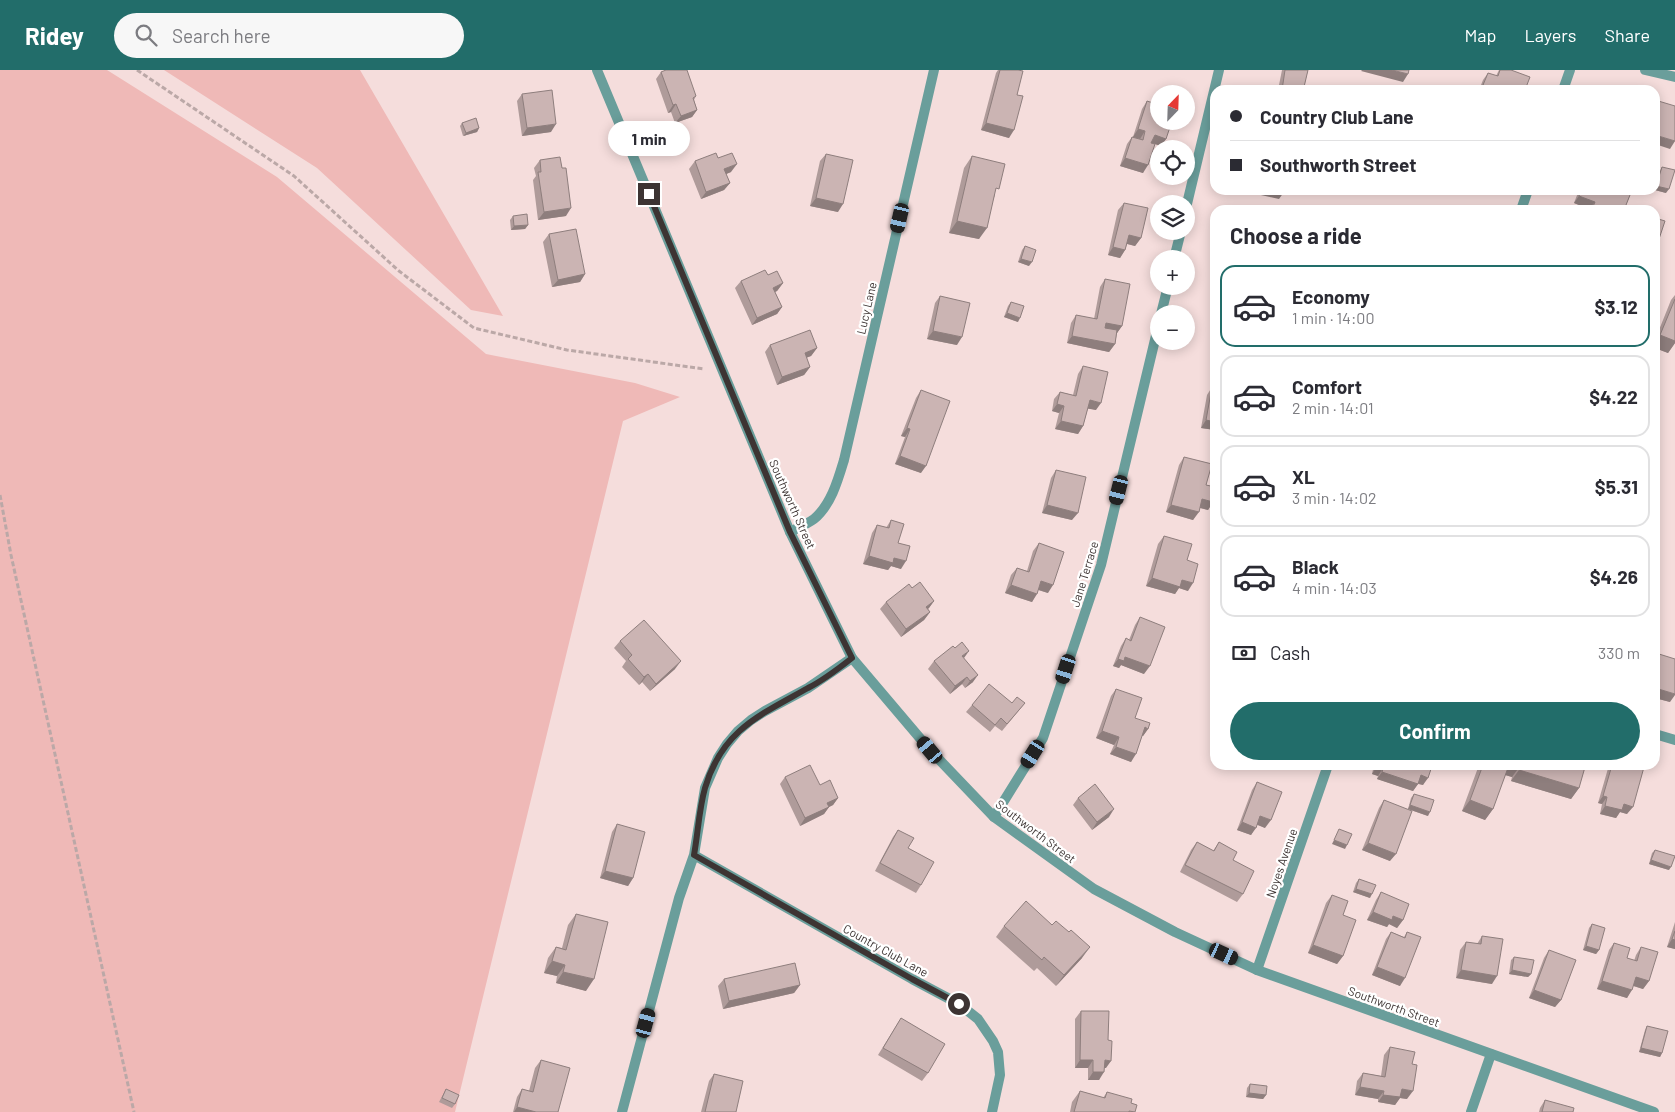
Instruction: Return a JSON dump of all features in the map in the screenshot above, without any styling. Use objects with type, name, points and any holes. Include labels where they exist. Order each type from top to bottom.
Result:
[{"type":"street","name":"Southworth Street","points":[[597,70],[790,532],[852,658],[930,750],[994,818],[1094,889],[1175,932],[1257,970],[1654,1112]]},
{"type":"street","name":"Lucy Lane","points":[[790,532],[820,514],[838,482],[934,70]]},
{"type":"street","points":[[1215,85],[1219,70]]},
{"type":"street","points":[[1565,85],[1570,70]]},
{"type":"street","points":[[1645,70],[1675,78]]},
{"type":"street","points":[[1189,195],[1210,108]]},
{"type":"street","name":"Jane Terrace","points":[[994,818],[1043,738],[1101,565],[1153,350]]},
{"type":"street","points":[[622,1112],[679,898],[694,855],[705,788],[718,758],[738,731],[758,716],[808,688],[852,658]]},
{"type":"street","points":[[1660,736],[1675,740]]},
{"type":"street","name":"Noyes Avenue","points":[[1257,970],[1326,770]]},
{"type":"street","name":"Country Club Lane","points":[[694,855],[959,1004],[978,1019],[990,1035],[998,1052],[1000,1075],[992,1112]]},
{"type":"street","points":[[1471,1112],[1491,1054]]},
{"type":"path","points":[[137,70],[294,176],[399,271],[474,328],[567,350],[723,372]]},
{"type":"path","points":[[0,495],[11,555],[134,1112]]},
{"type":"shaded area","points":[[0,70],[107,70],[277,177],[486,354],[635,383],[680,397],[623,421],[455,1112],[0,1112]]},
{"type":"shaded area","points":[[164,70],[360,70],[503,316],[471,310],[317,168]]},
{"type":"building","points":[[666,70],[687,70],[696,96],[693,98],[697,110],[681,116],[676,104],[673,105],[661,72]]},
{"type":"building","points":[[1000,70],[1023,71],[1017,95],[1023,96],[1014,130],[986,123]]},
{"type":"building","points":[[1285,70],[1308,70],[1304,85],[1283,85]]},
{"type":"building","points":[[1392,70],[1409,70],[1408,74]]},
{"type":"building","points":[[1500,70],[1511,70],[1530,77],[1527,85],[1483,85],[1488,73],[1498,76]]},
{"type":"building","points":[[552,90],[556,124],[527,128],[522,94]]},
{"type":"building","points":[[1147,101],[1150,102],[1150,130],[1169,130],[1166,139],[1155,135],[1152,140],[1150,140],[1150,159],[1148,165],[1125,158],[1132,137],[1143,140],[1145,131],[1138,129]]},
{"type":"building","points":[[1660,102],[1675,106],[1675,141],[1660,136]]},
{"type":"building","points":[[476,118],[479,128],[466,133],[462,123]]},
{"type":"building","points":[[716,153],[718,158],[732,153],[737,164],[724,169],[730,183],[706,192],[695,161]]},
{"type":"building","points":[[826,154],[853,160],[843,204],[816,198]]},
{"type":"building","points":[[972,156],[1005,164],[999,189],[996,188],[987,228],[957,221]]},
{"type":"building","points":[[560,157],[562,168],[566,168],[571,208],[544,212],[538,172],[541,172],[540,160]]},
{"type":"building","points":[[1662,167],[1675,170],[1669,189],[1660,187]]},
{"type":"building","points":[[1630,195],[1626,205],[1594,205],[1595,202],[1579,196]]},
{"type":"building","points":[[1124,203],[1148,208],[1141,238],[1129,235],[1125,250],[1113,247]]},
{"type":"building","points":[[527,214],[528,225],[514,226],[513,216]]},
{"type":"building","points":[[1660,220],[1665,221],[1660,236]]},
{"type":"building","points":[[576,229],[585,274],[558,280],[549,234]]},
{"type":"building","points":[[1025,246],[1036,250],[1032,262],[1021,259]]},
{"type":"building","points":[[765,270],[768,275],[777,271],[783,283],[773,288],[782,307],[757,318],[741,281]]},
{"type":"building","points":[[1105,279],[1130,284],[1122,326],[1106,323],[1105,328],[1117,330],[1115,344],[1072,336],[1076,315],[1097,319]]},
{"type":"building","points":[[940,296],[970,303],[962,337],[933,331]]},
{"type":"building","points":[[1675,299],[1675,341],[1660,335]]},
{"type":"building","points":[[1011,302],[1024,306],[1020,318],[1007,313]]},
{"type":"building","points":[[810,330],[817,348],[805,353],[810,367],[782,377],[770,345]]},
{"type":"building","points":[[1083,366],[1108,372],[1101,403],[1090,400],[1083,426],[1061,421],[1064,406],[1057,404],[1060,392],[1076,396]]},
{"type":"building","points":[[921,390],[950,401],[926,466],[900,456],[910,429],[907,428]]},
{"type":"building","points":[[1210,398],[1210,421],[1206,420]]},
{"type":"building","points":[[1184,457],[1210,464],[1206,485],[1210,486],[1210,501],[1202,499],[1199,512],[1171,505]]},
{"type":"building","points":[[1056,470],[1086,477],[1078,513],[1047,505]]},
{"type":"building","points":[[891,520],[904,524],[898,543],[910,546],[906,561],[894,558],[893,563],[869,556],[877,525],[889,528]]},
{"type":"building","points":[[1164,536],[1192,544],[1187,560],[1198,564],[1193,583],[1182,580],[1180,587],[1152,578]]},
{"type":"building","points":[[1039,543],[1064,552],[1053,585],[1041,581],[1037,594],[1011,585],[1017,568],[1029,572]]},
{"type":"building","points":[[920,582],[934,601],[926,607],[930,612],[906,629],[886,602],[909,584],[912,588]]},
{"type":"building","points":[[1140,617],[1165,627],[1150,666],[1125,657],[1124,661],[1118,659],[1126,638],[1131,641]]},
{"type":"building","points":[[644,620],[681,661],[656,684],[648,674],[644,677],[628,659],[632,655],[620,641]]},
{"type":"building","points":[[962,642],[969,651],[962,656],[978,675],[970,681],[967,677],[955,686],[934,661],[953,646],[955,648]]},
{"type":"building","points":[[1660,654],[1675,659],[1675,694],[1660,690]]},
{"type":"building","points":[[989,684],[1012,703],[1017,697],[1025,703],[1007,724],[1001,718],[995,725],[972,705]]},
{"type":"building","points":[[1116,689],[1142,698],[1135,718],[1150,723],[1148,729],[1145,727],[1136,754],[1116,747],[1119,737],[1102,731]]},
{"type":"building","points":[[810,765],[820,785],[830,780],[838,798],[827,803],[829,807],[805,818],[785,777]]},
{"type":"building","points":[[1382,770],[1431,770],[1428,778],[1421,775],[1418,784],[1382,772]]},
{"type":"building","points":[[1481,770],[1507,770],[1493,809],[1470,800]]},
{"type":"building","points":[[1519,770],[1584,770],[1579,788]]},
{"type":"building","points":[[1611,770],[1643,770],[1633,807],[1624,804],[1622,810],[1605,806],[1607,797],[1603,796]]},
{"type":"building","points":[[1257,782],[1282,792],[1271,820],[1260,816],[1256,828],[1242,822]]},
{"type":"building","points":[[1095,784],[1114,809],[1097,822],[1078,798]]},
{"type":"building","points":[[1414,794],[1434,800],[1430,812],[1410,805]]},
{"type":"building","points":[[1384,800],[1412,811],[1396,854],[1368,843]]},
{"type":"building","points":[[617,824],[645,832],[633,878],[605,871]]},
{"type":"building","points":[[1339,829],[1352,834],[1347,845],[1334,840]]},
{"type":"building","points":[[898,830],[914,838],[908,848],[934,862],[921,885],[880,863]]},
{"type":"building","points":[[1197,842],[1214,851],[1219,842],[1237,852],[1233,860],[1254,871],[1243,894],[1185,865]]},
{"type":"building","points":[[1655,850],[1675,856],[1671,867],[1651,860]]},
{"type":"building","points":[[1359,879],[1376,885],[1372,894],[1356,889]]},
{"type":"building","points":[[1381,892],[1409,904],[1403,920],[1393,916],[1392,920],[1373,912]]},
{"type":"building","points":[[1332,895],[1348,901],[1343,915],[1356,920],[1343,956],[1313,945]]},
{"type":"building","points":[[1026,901],[1052,925],[1056,921],[1069,932],[1071,930],[1090,947],[1064,975],[1044,957],[1042,960],[1004,926]]},
{"type":"building","points":[[576,914],[608,922],[594,979],[563,972],[565,965],[552,961],[556,947],[566,950]]},
{"type":"building","points":[[1592,924],[1605,928],[1599,950],[1586,946]]},
{"type":"building","points":[[1391,932],[1405,938],[1407,932],[1421,937],[1405,978],[1377,967]]},
{"type":"building","points":[[1482,936],[1503,939],[1497,976],[1461,970],[1466,942],[1481,944]]},
{"type":"building","points":[[1614,943],[1630,948],[1627,958],[1637,961],[1641,947],[1658,952],[1649,981],[1636,977],[1632,990],[1602,981]]},
{"type":"building","points":[[1549,950],[1576,960],[1561,1000],[1534,990]]},
{"type":"building","points":[[1514,957],[1534,960],[1531,974],[1512,970]]},
{"type":"building","points":[[795,963],[800,985],[729,1001],[724,979]]},
{"type":"building","points":[[1081,1011],[1109,1011],[1108,1040],[1112,1041],[1111,1061],[1105,1060],[1104,1072],[1093,1072],[1093,1060],[1080,1060]]},
{"type":"building","points":[[901,1018],[945,1044],[928,1073],[883,1048]]},
{"type":"building","points":[[1647,1026],[1668,1031],[1662,1053],[1641,1048]]},
{"type":"building","points":[[1390,1047],[1415,1052],[1412,1064],[1417,1065],[1413,1091],[1402,1089],[1400,1097],[1383,1095],[1384,1091],[1360,1087],[1363,1073],[1385,1077]]},
{"type":"building","points":[[541,1060],[570,1068],[558,1112],[536,1112],[517,1107],[522,1089],[533,1092]]},
{"type":"building","points":[[714,1074],[743,1081],[736,1112],[705,1112]]},
{"type":"building","points":[[1250,1084],[1267,1086],[1266,1095],[1249,1093]]},
{"type":"building","points":[[446,1089],[459,1095],[455,1104],[442,1098]]},
{"type":"building","points":[[1080,1091],[1105,1098],[1107,1092],[1132,1099],[1131,1103],[1137,1105],[1135,1112],[1074,1112]]},
{"type":"building","points":[[1545,1100],[1574,1108],[1573,1112],[1542,1112]]},
{"type":"route","points":[[649,194],[790,532],[852,658],[823,679],[765,711],[738,731],[727,744],[718,758],[705,788],[694,855],[959,1004]]}]
